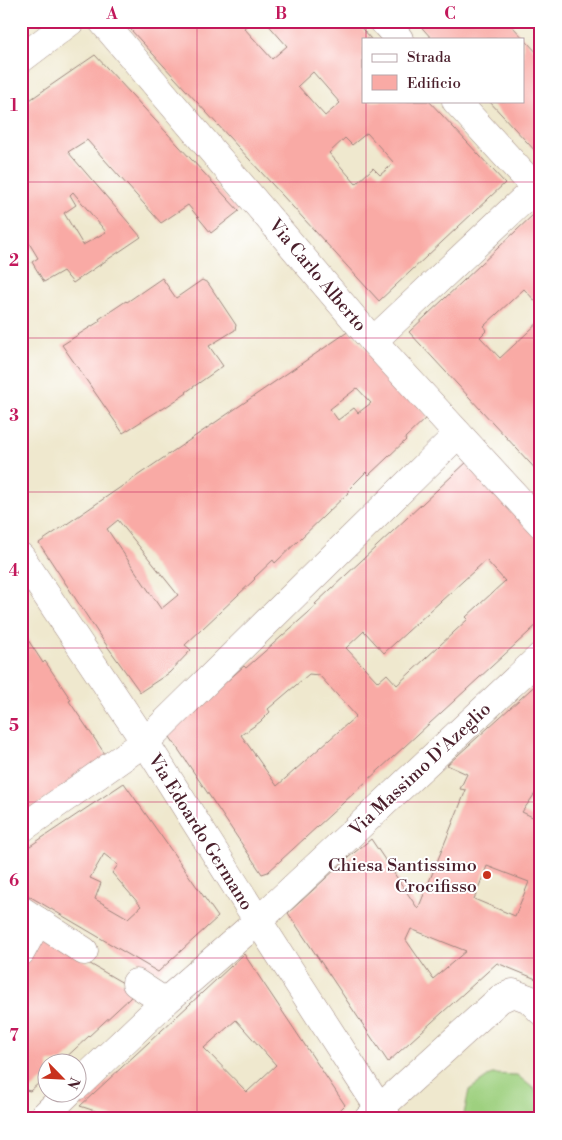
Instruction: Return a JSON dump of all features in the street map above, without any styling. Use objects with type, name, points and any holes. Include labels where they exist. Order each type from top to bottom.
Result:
[{"type":"street","points":[[21,59],[71,21]]},
{"type":"street","name":"Via Carlo Alberto","points":[[102,21],[374,341],[541,524]]},
{"type":"street","points":[[383,21],[398,38]]},
{"type":"street","points":[[374,341],[539,188],[457,102]]},
{"type":"street","points":[[21,829],[145,742],[458,434]]},
{"type":"street","name":"Via Edoardo Germano","points":[[24,568],[145,742],[378,1115]]},
{"type":"street","name":"Via Massimo D'Azeglio","points":[[88,1075],[165,1002],[258,921],[541,656]]},
{"type":"street","points":[[21,952],[30,915],[84,952]]},
{"type":"street","points":[[136,983],[165,1002]]},
{"type":"street","points":[[378,1115],[500,998],[513,993],[529,999],[541,1011]]},
{"type":"street","points":[[41,1119],[59,1102]]},
{"type":"green space","points":[[492,1074],[517,1075],[539,1093],[541,1097],[541,1119],[463,1119],[469,1090]]},
{"type":"building","points":[[143,21],[252,21],[244,28],[272,59],[287,46],[265,21],[355,21],[370,38],[362,38],[362,102],[430,102],[505,183],[379,301],[131,30]],"holes":[[[313,72],[340,103],[325,116],[298,86]],[[367,133],[394,163],[380,175],[373,168],[356,184],[329,153],[345,138],[352,145]]]},
{"type":"building","points":[[416,21],[517,21],[512,26],[523,38],[431,38]]},
{"type":"building","points":[[524,39],[541,57],[541,151],[538,154],[490,102],[524,102]]},
{"type":"building","points":[[95,55],[239,211],[211,233],[188,205],[161,223],[87,140],[68,152],[141,237],[73,283],[63,271],[44,282],[32,262],[38,258],[26,238],[21,241],[21,106]],"holes":[[[73,192],[106,232],[83,245],[64,213],[76,205],[70,195]]]},
{"type":"building","points":[[534,214],[541,222],[541,302],[538,304],[524,289],[484,326],[487,330],[480,337],[500,358],[541,320],[541,475],[409,332]]},
{"type":"building","points":[[162,278],[176,298],[202,280],[208,283],[236,325],[235,330],[209,346],[223,366],[187,393],[123,433],[62,345]]},
{"type":"building","points":[[349,331],[428,416],[369,475],[366,472],[348,490],[349,492],[275,563],[273,560],[185,645],[191,650],[169,673],[140,692],[100,636],[39,543]],"holes":[[[357,388],[371,403],[358,413],[354,408],[338,420],[330,409]],[[118,520],[178,595],[161,609],[107,529]]]},
{"type":"building","points":[[469,460],[541,537],[541,621],[268,872],[262,874],[168,734],[244,666],[246,668],[317,605],[315,604]],"holes":[[[486,560],[505,581],[466,617],[468,619],[397,685],[387,674],[378,682],[346,648],[364,631],[384,653]],[[309,674],[319,675],[356,716],[277,786],[241,735],[260,722],[270,712],[268,709]]]},
{"type":"building","points":[[21,629],[43,663],[45,661],[71,700],[69,701],[107,757],[21,816]]},
{"type":"building","points":[[541,680],[541,769],[536,773],[541,780],[541,785],[522,812],[541,821],[541,981],[497,963],[388,1062],[288,913],[371,839],[418,909],[466,790],[460,789],[467,774],[447,765]],"holes":[[[487,866],[529,882],[515,916],[474,899]],[[411,929],[466,951],[433,979],[406,940]]]},
{"type":"building","points":[[124,783],[218,917],[158,972],[29,896],[21,886],[21,852]],"holes":[[[104,854],[118,865],[112,873],[141,906],[128,918],[95,899],[101,883],[90,878]]]},
{"type":"building","points":[[21,924],[130,987],[132,994],[72,1052],[38,1052],[38,1084],[30,1091],[21,1089]]},
{"type":"building","points":[[244,954],[345,1105],[331,1119],[119,1119],[80,1106],[84,1102],[88,1102],[88,1099]],"holes":[[[236,1020],[276,1065],[247,1092],[204,1048]]]},
{"type":"place","name":"Chiesa Santissimo Crocifisso","points":[[487,875]]}]
